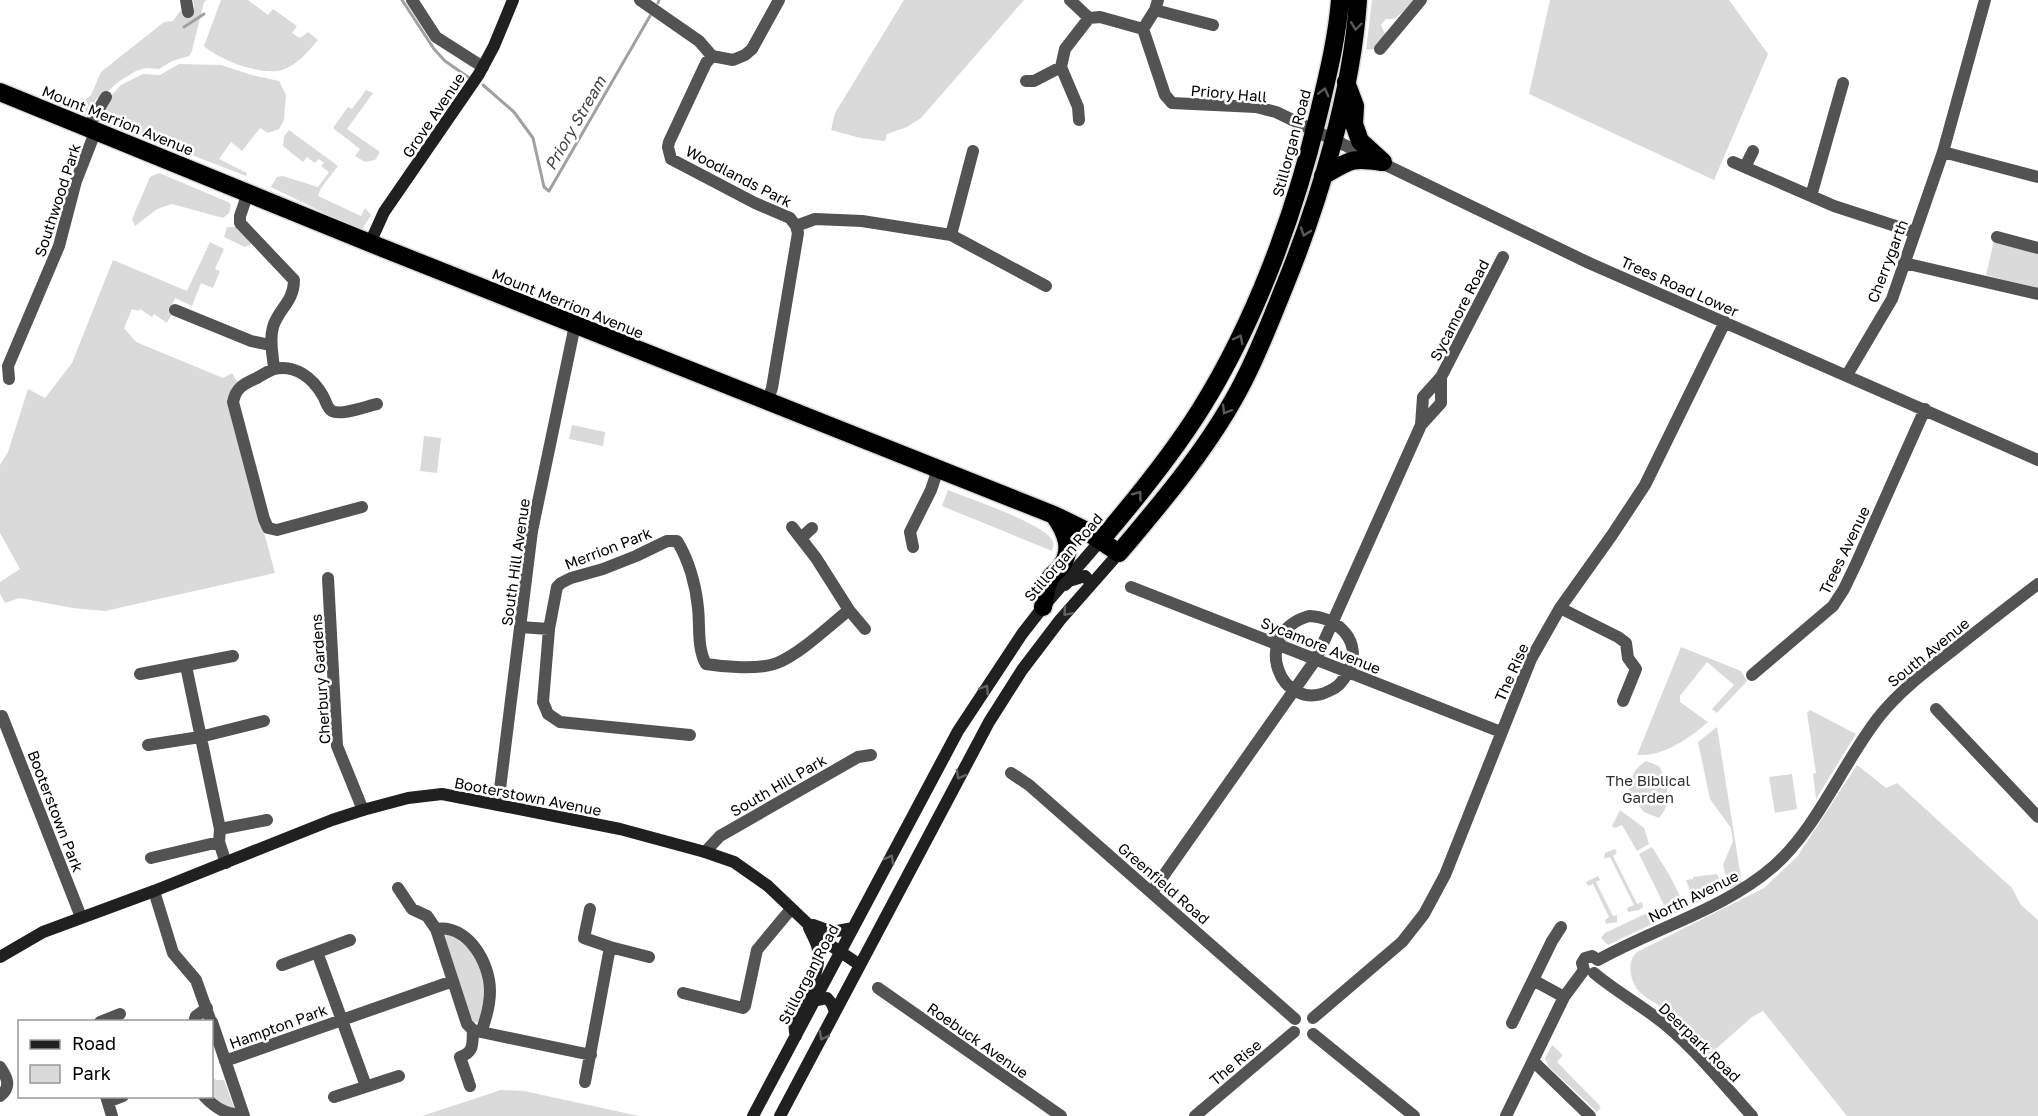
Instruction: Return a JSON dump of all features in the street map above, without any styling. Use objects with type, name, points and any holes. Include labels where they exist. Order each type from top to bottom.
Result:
[{"type":"highway","name":"Stillorgan Road","points":[[1101,540],[1131,505],[1200,410],[1240,338],[1295,199],[1328,75],[1340,0]]},
{"type":"highway","points":[[1119,553],[1162,503],[1209,438],[1244,381],[1270,323],[1290,275],[1333,140],[1346,82],[1358,0]]},
{"type":"highway","points":[[1346,82],[1354,106],[1354,124],[1360,141],[1383,162]]},
{"type":"highway","name":"Mount Merrion Avenue","points":[[0,92],[370,243],[1054,515],[1083,529],[1119,553]]},
{"type":"highway","points":[[1323,176],[1346,162],[1358,158],[1383,162]]},
{"type":"highway","points":[[1043,607],[1050,579],[1061,567],[1068,554],[1067,541],[1054,515]]},
{"type":"main road","name":"Grove Avenue","points":[[370,243],[384,212],[483,67],[513,0]]},
{"type":"main road","name":"Stillorgan Road","points":[[753,1116],[958,731],[1003,661],[1043,607],[1101,540]]},
{"type":"main road","points":[[780,1116],[989,722],[1022,670],[1060,620],[1119,553]]},
{"type":"main road","points":[[1043,607],[1069,581],[1085,576],[1090,586]]},
{"type":"main road","name":"Booterstown Avenue","points":[[0,957],[43,932],[81,916],[154,891],[363,810],[408,798],[442,794],[620,829],[705,852],[745,868],[768,885],[840,953],[860,965]]},
{"type":"main road","points":[[806,922],[832,932],[853,928]]},
{"type":"main road","points":[[796,1036],[794,1020],[815,978],[818,962],[818,948],[806,922]]},
{"type":"main road","points":[[814,1001],[826,998],[832,1004],[835,1012]]},
{"type":"street","points":[[412,0],[436,38],[483,67]]},
{"type":"street","points":[[640,0],[699,41],[712,56],[733,60],[752,49],[779,0]]},
{"type":"street","points":[[1070,0],[1089,18]]},
{"type":"street","points":[[1380,49],[1421,0]]},
{"type":"street","name":"Cherrygarth","points":[[1847,375],[1892,299],[1942,152],[1985,0]]},
{"type":"street","points":[[1079,120],[1078,107],[1061,66],[1065,49],[1089,18],[1100,17],[1143,29],[1156,5],[1213,25]]},
{"type":"street","points":[[1385,20],[1396,28]]},
{"type":"street","name":"Priory Hall","points":[[1143,29],[1165,94],[1172,103],[1256,107],[1276,112],[1314,130]]},
{"type":"street","name":"Woodlands Park","points":[[712,56],[706,63],[669,142],[669,153],[671,159],[754,203],[790,218],[796,226],[798,233],[772,388],[767,402]]},
{"type":"street","points":[[1026,81],[1034,81],[1061,66]]},
{"type":"street","points":[[1811,196],[1843,82]]},
{"type":"street","name":"Southwood Park","points":[[9,379],[8,366],[59,246],[92,129],[106,98]]},
{"type":"street","name":"Trees Road Lower","points":[[1314,130],[1553,246],[2038,460]]},
{"type":"street","points":[[951,235],[973,151]]},
{"type":"street","points":[[1745,167],[1753,151]]},
{"type":"street","points":[[1942,152],[2038,177]]},
{"type":"street","points":[[1733,162],[1811,196],[1914,232]]},
{"type":"street","points":[[248,193],[240,216],[240,223],[294,280],[294,292],[274,324],[270,345],[274,369]]},
{"type":"street","name":"Woodlands Park","points":[[796,226],[815,219],[861,221],[951,235],[1046,286]]},
{"type":"street","points":[[1997,237],[2038,248]]},
{"type":"street","name":"Sycamore Road","points":[[1421,424],[1422,397],[1441,377],[1503,257]]},
{"type":"street","points":[[1904,263],[2038,294]]},
{"type":"street","points":[[176,310],[251,341],[270,345]]},
{"type":"street","name":"The Rise","points":[[1313,1018],[1402,942],[1424,914],[1445,875],[1531,659],[1560,608],[1645,485],[1725,322]]},
{"type":"street","name":"South Hill Avenue","points":[[498,805],[532,531],[575,325]]},
{"type":"street","points":[[362,507],[277,530],[268,528],[233,402],[239,387],[274,369],[294,369],[317,386],[329,409],[334,412],[341,413],[377,404]]},
{"type":"street","name":"Sycamore Road","points":[[1152,892],[1316,660],[1421,424],[1441,403],[1441,377]]},
{"type":"street","name":"Trees Avenue","points":[[1752,675],[1833,606],[1852,573],[1925,409]]},
{"type":"street","points":[[914,547],[910,532],[931,490],[938,469]]},
{"type":"street","points":[[792,527],[849,610],[865,629]]},
{"type":"street","points":[[801,538],[812,528]]},
{"type":"street","name":"Merrion Park","points":[[690,735],[560,722],[548,714],[543,702],[549,629],[554,594],[561,583],[636,556],[667,541],[677,541],[694,584],[702,656],[706,664],[717,666],[764,667],[778,663],[849,610]]},
{"type":"street","name":"Cherbury Gardens","points":[[328,578],[337,746],[363,810]]},
{"type":"street","name":"South Avenue","points":[[1852,756],[1877,719],[1904,690],[2038,584]]},
{"type":"street","name":"Sycamore Avenue","points":[[1131,587],[1501,732]]},
{"type":"street","points":[[1560,608],[1618,637],[1626,644],[1628,657],[1636,669],[1623,701]]},
{"type":"street","points":[[1309,616],[1332,621],[1340,627],[1351,644],[1352,654],[1348,672],[1334,689],[1317,696],[1294,692],[1286,684],[1276,663],[1277,644],[1287,627],[1297,620],[1309,616]]},
{"type":"street","points":[[520,627],[549,629]]},
{"type":"street","points":[[140,674],[233,656]]},
{"type":"street","points":[[186,666],[220,829],[219,842],[226,863]]},
{"type":"street","points":[[1936,709],[2038,817]]},
{"type":"street","name":"Booterstown Park","points":[[2,716],[81,916]]},
{"type":"street","points":[[148,745],[200,737],[264,722]]},
{"type":"street","name":"South Hill Park","points":[[705,852],[720,836],[858,757],[871,755]]},
{"type":"street","name":"North Avenue","points":[[1589,972],[1582,966],[1585,958],[1592,956],[1598,960],[1629,943],[1721,901],[1758,879],[1776,864],[1800,837],[1852,756]]},
{"type":"street","name":"Greenfield Road","points":[[1011,773],[1029,785],[1295,1019]]},
{"type":"street","points":[[220,829],[267,820]]},
{"type":"street","points":[[152,858],[219,842]]},
{"type":"street","points":[[398,888],[412,909],[427,916],[436,929],[467,1024],[477,1031],[591,1055]]},
{"type":"street","points":[[154,891],[173,953],[196,980],[210,1020]]},
{"type":"street","points":[[590,909],[584,938],[650,957]]},
{"type":"street","points":[[683,993],[743,1008],[746,1006],[757,950],[791,909]]},
{"type":"street","points":[[436,929],[446,927],[464,936],[481,957],[489,976],[488,1011],[477,1031],[469,1054],[460,1057],[470,1086]]},
{"type":"street","points":[[1512,1023],[1552,941],[1562,927]]},
{"type":"street","points":[[282,965],[350,940]]},
{"type":"street","points":[[585,1082],[609,947]]},
{"type":"street","name":"Hampton Park","points":[[317,952],[366,1086]]},
{"type":"street","points":[[1506,1116],[1564,997],[1589,972]]},
{"type":"street","name":"Deerpark Road","points":[[1589,972],[1664,1024],[1704,1063],[1752,1116]]},
{"type":"street","points":[[1533,980],[1564,997]]},
{"type":"street","name":"Hampton Park","points":[[225,1061],[453,981]]},
{"type":"street","name":"Roebuck Avenue","points":[[878,988],[1061,1116]]},
{"type":"street","points":[[195,1020],[196,1016],[207,1008]]},
{"type":"street","points":[[105,1020],[120,1014]]},
{"type":"street","points":[[1302,1015],[1313,1018],[1316,1024],[1312,1034],[1303,1038],[1294,1032],[1295,1019],[1302,1015]]},
{"type":"street","points":[[206,1098],[212,1105],[231,1115],[243,1115],[213,1028]]},
{"type":"street","name":"The Rise","points":[[1195,1116],[1294,1032]]},
{"type":"street","points":[[1312,1034],[1414,1116]]},
{"type":"street","points":[[1533,1061],[1590,1116]]},
{"type":"street","points":[[0,1066],[7,1076],[8,1084],[0,1096]]},
{"type":"street","points":[[334,1097],[399,1076]]},
{"type":"street","points":[[107,1099],[112,1116]]},
{"type":"green space","points":[[193,0],[207,0],[204,2],[189,56],[172,61],[159,69],[146,68],[136,71],[118,82],[102,97],[96,99],[89,113],[82,117],[56,105],[79,104],[91,95],[101,72],[164,22],[173,21],[180,11],[184,12],[194,7]]},
{"type":"green space","points":[[221,0],[248,0],[268,15],[273,9],[297,26],[292,33],[300,38],[308,32],[318,40],[297,61],[282,70],[263,71],[241,66],[220,57],[204,46]]},
{"type":"green space","points":[[904,0],[1024,0],[921,118],[907,127],[887,134],[885,141],[860,138],[831,130],[835,113]]},
{"type":"green space","points":[[1372,0],[1413,0],[1398,16],[1386,19],[1381,25],[1385,34],[1378,49],[1366,50]]},
{"type":"green space","points":[[1550,0],[1729,0],[1768,54],[1714,180],[1529,94]]},
{"type":"green space","points":[[179,64],[221,65],[279,81],[286,95],[284,120],[279,129],[268,133],[260,128],[242,151],[231,142],[219,159],[247,173],[246,176],[174,148],[95,123],[108,99],[121,85],[143,74],[160,75]]},
{"type":"green space","points":[[366,90],[373,93],[347,129],[380,152],[375,160],[365,162],[355,156],[360,149],[333,128],[348,107],[352,109]]},
{"type":"green space","points":[[289,130],[338,166],[321,188],[318,196],[361,216],[365,208],[371,215],[361,231],[271,187],[277,177],[283,176],[318,187],[329,172],[321,166],[324,163],[319,159],[315,163],[307,157],[303,162],[283,146],[284,137]]},
{"type":"green space","points":[[159,173],[228,202],[231,205],[229,213],[223,218],[172,204],[157,209],[135,226],[132,219],[150,177]]},
{"type":"green space","points":[[227,227],[237,227],[252,244],[245,247],[224,237]]},
{"type":"green space","points":[[1994,241],[2038,252],[2038,289],[1986,275]]},
{"type":"green space","points":[[210,242],[224,249],[215,269],[220,271],[213,288],[201,283],[192,306],[175,298],[169,312],[172,314],[167,323],[154,314],[152,317],[140,309],[139,311],[132,309],[124,328],[136,342],[223,378],[232,373],[238,383],[229,403],[275,573],[105,611],[73,608],[19,598],[5,603],[0,594],[0,582],[20,569],[0,533],[0,465],[8,452],[28,389],[45,398],[72,363],[113,260],[187,291]]},
{"type":"green space","points":[[572,425],[605,432],[603,446],[569,439]]},
{"type":"green space","points":[[424,436],[441,438],[437,473],[420,471]]},
{"type":"green space","points":[[948,490],[1038,528],[1053,542],[1052,551],[942,506]]},
{"type":"green space","points":[[1681,647],[1741,671],[1747,681],[1717,713],[1712,709],[1734,685],[1707,662],[1680,696],[1680,702],[1708,722],[1675,746],[1656,753],[1637,755]]},
{"type":"green space","points":[[1810,710],[1856,734],[1816,799],[1813,774],[1816,773],[1807,713]]},
{"type":"green space","points":[[1717,727],[1742,884],[1729,889],[1723,865],[1733,841],[1731,828],[1710,799],[1698,742]]},
{"type":"green space","name":"The Biblical Garden","points":[[1646,761],[1659,766],[1667,786],[1668,799],[1659,818],[1644,812],[1629,794],[1633,775]]},
{"type":"green space","points":[[1857,765],[1886,788],[1897,783],[2012,888],[2021,905],[2038,920],[2038,1116],[1847,1116],[1763,1011],[1752,1017],[1709,1055],[1670,1014],[1637,990],[1630,968],[1634,955],[1764,888],[1797,857]]},
{"type":"green space","points":[[1792,774],[1797,809],[1775,813],[1769,777]]},
{"type":"green space","points":[[1620,810],[1644,828],[1649,844],[1637,851],[1622,825],[1615,828],[1612,826]]},
{"type":"green space","points":[[1652,847],[1686,908],[1608,945],[1601,938],[1605,933],[1664,905],[1639,854]]},
{"type":"green space","points":[[1615,849],[1617,853],[1613,856],[1637,904],[1642,902],[1643,907],[1639,910],[1628,912],[1627,908],[1634,905],[1610,857],[1604,859],[1605,853]]},
{"type":"green space","points":[[1717,874],[1724,890],[1695,903],[1686,880]]},
{"type":"green space","points":[[1598,876],[1600,880],[1596,882],[1613,916],[1617,915],[1617,922],[1606,924],[1605,920],[1609,917],[1593,884],[1588,886],[1586,882]]},
{"type":"green space","points":[[448,933],[470,951],[478,960],[482,971],[485,994],[478,1022],[473,1023],[444,935]]},
{"type":"green space","points":[[1552,1045],[1563,1055],[1557,1062],[1601,1107],[1597,1112],[1548,1066],[1545,1058]]},
{"type":"green space","points":[[213,1077],[216,1080],[224,1080],[235,1110],[231,1111],[213,1097]]},
{"type":"green space","points":[[501,1090],[524,1091],[639,1116],[422,1116]]},
{"type":"waterway","name":"Priory Stream","points":[[402,0],[434,49],[445,61],[468,77]]},
{"type":"waterway","name":"Priory Stream","points":[[184,27],[204,14]]},
{"type":"waterway","name":"Priory Stream","points":[[483,85],[514,112],[533,138],[544,187],[549,191],[650,16]]}]
